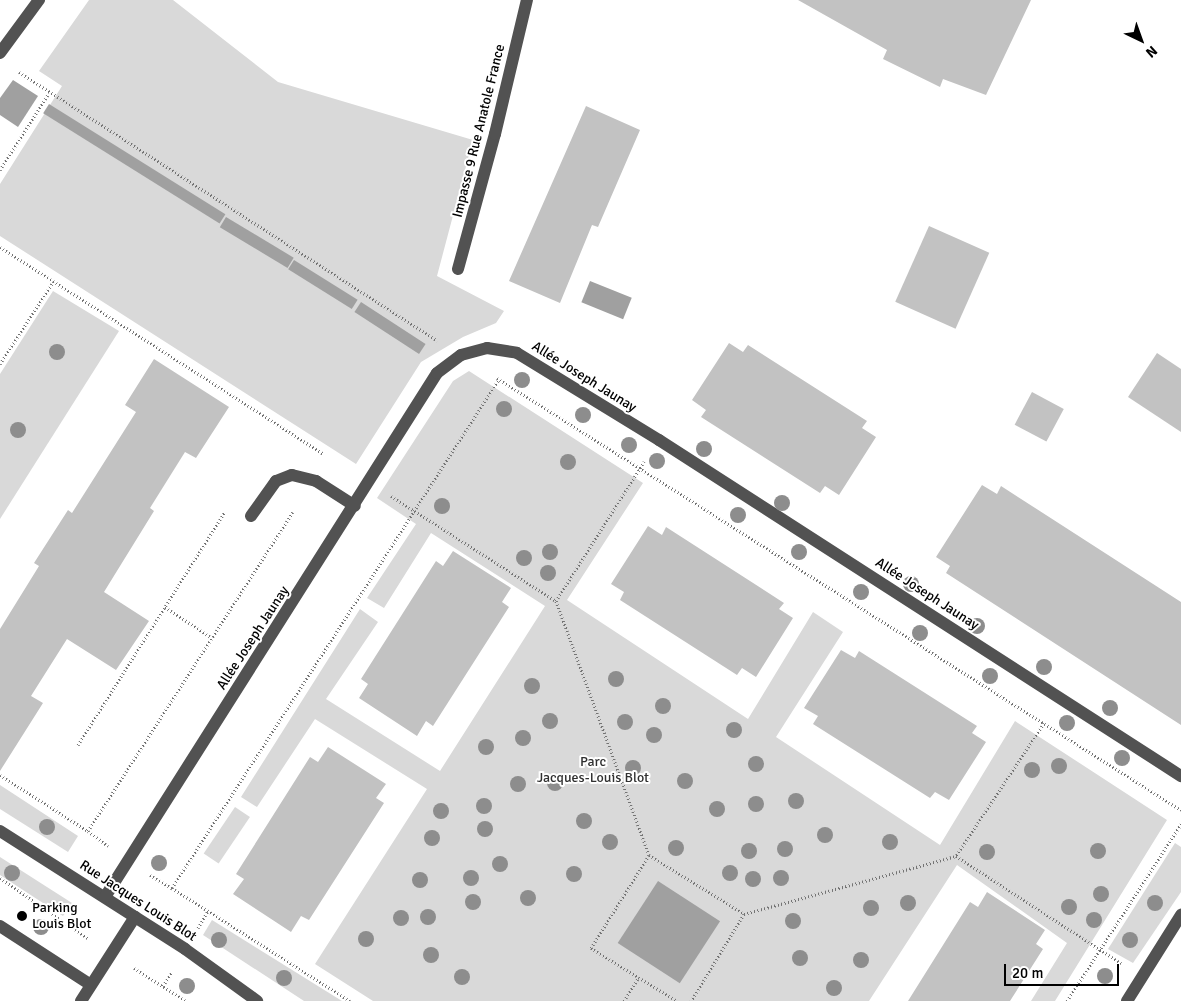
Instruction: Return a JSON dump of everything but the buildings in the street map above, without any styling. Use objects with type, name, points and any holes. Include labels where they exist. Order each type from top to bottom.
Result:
[{"type":"street","points":[[0,53],[39,0]]},
{"type":"street","name":"Impasse 9 Rue Anatole France","points":[[458,269],[495,134],[527,0]]},
{"type":"street","name":"Allée Joseph Jaunay","points":[[105,897],[356,506],[438,373],[461,355],[487,348],[517,353],[667,445],[1181,776]]},
{"type":"street","points":[[250,516],[276,481],[292,475],[316,481],[356,506]]},
{"type":"street","name":"Rue Jacques Louis Blot","points":[[0,831],[185,949],[249,999]]},
{"type":"street","points":[[1127,1001],[1181,915]]},
{"type":"street","points":[[81,1001],[134,917]]},
{"type":"street","points":[[0,926],[91,985]]},
{"type":"path","points":[[16,71],[1181,810]]},
{"type":"path","points":[[0,170],[49,93]]},
{"type":"path","points":[[0,247],[328,456]]},
{"type":"path","points":[[0,364],[53,282]]},
{"type":"path","points":[[350,1001],[172,888],[499,379]]},
{"type":"path","points":[[556,601],[640,468]]},
{"type":"path","points":[[370,483],[556,601],[649,855],[744,914]]},
{"type":"path","points":[[78,745],[230,503]]},
{"type":"path","points":[[0,775],[88,831],[293,512]]},
{"type":"path","points":[[165,607],[212,638]]},
{"type":"path","points":[[691,1001],[744,914],[956,856],[1044,724]]},
{"type":"path","points":[[1066,1001],[1181,824]]},
{"type":"path","points":[[649,855],[591,948],[677,1001]]},
{"type":"path","points":[[956,856],[1100,950]]},
{"type":"path","points":[[624,1001],[639,977]]},
{"type":"green space","points":[[89,0],[173,0],[278,82],[473,140],[437,276],[504,311],[496,323],[463,337],[421,362],[356,464],[0,236],[0,184],[62,86],[39,71]]},
{"type":"green space","points":[[53,291],[119,331],[0,519],[0,374]]},
{"type":"green space","name":"Parc Jacques-Louis Blot","points":[[469,371],[643,483],[567,600],[748,719],[813,612],[843,632],[776,737],[940,845],[1015,721],[1167,820],[1055,1001],[1031,1001],[1067,943],[957,865],[869,1001],[373,1001],[315,964],[427,789],[315,719],[257,807],[241,797],[360,609],[378,622],[326,699],[440,771],[545,606],[431,533],[384,608],[367,598],[416,524],[377,498],[453,381]]},
{"type":"green space","points":[[0,785],[78,836],[68,852],[0,809]]},
{"type":"green space","points":[[235,807],[250,817],[219,863],[204,853]]},
{"type":"green space","points":[[1175,843],[1181,847],[1181,892],[1133,963],[1108,949]]},
{"type":"green space","points":[[0,857],[72,903],[63,916],[0,875]]},
{"type":"green space","points":[[212,920],[342,1001],[304,1001],[203,935]]},
{"type":"shaded area","points":[[13,80],[38,96],[18,127],[0,115],[0,98]]},
{"type":"shaded area","points":[[49,104],[225,214],[220,224],[43,113]]},
{"type":"shaded area","points":[[226,217],[294,258],[288,268],[220,227]]},
{"type":"shaded area","points":[[294,260],[358,300],[352,309],[288,269]]},
{"type":"shaded area","points":[[590,281],[632,298],[623,319],[581,302]]},
{"type":"shaded area","points":[[361,302],[426,344],[419,354],[354,312]]},
{"type":"shaded area","points":[[658,881],[720,921],[680,983],[618,943]]},
{"type":"place","name":"Parking Louis Blot","points":[[22,916]]}]
